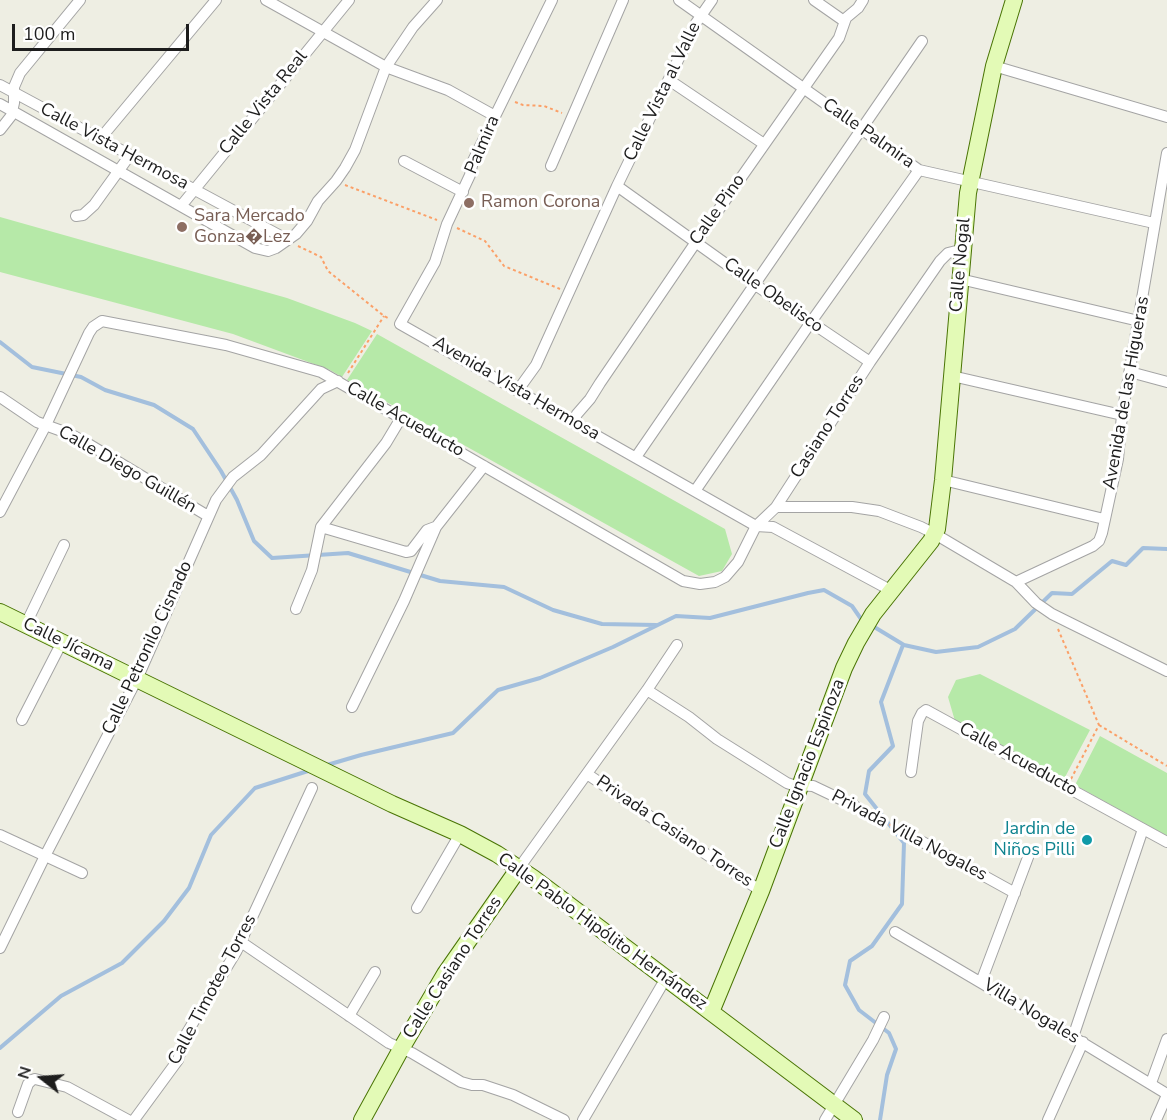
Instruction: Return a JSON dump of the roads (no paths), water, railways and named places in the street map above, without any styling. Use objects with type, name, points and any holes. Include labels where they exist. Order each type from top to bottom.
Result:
[{"type":"street","points":[[0,130],[13,111],[16,81],[20,73],[80,0]]},
{"type":"street","points":[[100,139],[216,0]]},
{"type":"street","points":[[266,0],[386,67],[448,90],[495,116]]},
{"type":"street","name":"Calle Vista Real","points":[[181,206],[349,0]]},
{"type":"street","points":[[288,240],[301,229],[318,201],[336,181],[350,160],[386,67],[413,27],[437,0]]},
{"type":"street","name":"Palmira","points":[[400,324],[435,262],[447,224],[463,192],[473,161],[552,0]]},
{"type":"street","points":[[551,166],[623,0]]},
{"type":"street","name":"Calle Palmira","points":[[679,0],[919,170],[1154,223]]},
{"type":"street","name":"Calle Vista al Valle","points":[[518,390],[536,365],[617,186],[700,16],[712,0]]},
{"type":"street","points":[[814,0],[844,21]]},
{"type":"street","name":"Calle Pino","points":[[573,422],[576,414],[590,399],[696,242],[839,38],[846,18],[858,8],[863,0]]},
{"type":"street","name":"Calle Nogal","points":[[935,534],[943,480],[970,182],[994,66],[1014,0]]},
{"type":"street","points":[[636,457],[922,41]]},
{"type":"street","points":[[994,66],[1167,117]]},
{"type":"street","points":[[669,80],[764,144]]},
{"type":"street","name":"Calle Vista Hermosa","points":[[0,85],[288,240],[268,251],[255,248],[0,104]]},
{"type":"street","name":"Avenida de las Higueras","points":[[1017,582],[1096,544],[1102,533],[1118,459],[1122,415],[1154,223],[1164,189],[1167,153]]},
{"type":"street","points":[[76,216],[83,215],[94,206],[130,155]]},
{"type":"street","points":[[404,162],[463,192]]},
{"type":"street","points":[[695,491],[919,170]]},
{"type":"street","name":"Calle Obelisco","points":[[617,186],[870,363]]},
{"type":"street","name":"Casiano Torres","points":[[683,581],[700,584],[715,582],[725,577],[738,562],[756,526],[776,507],[940,261],[948,253],[956,250],[963,251]]},
{"type":"street","points":[[960,279],[1139,321]]},
{"type":"street","name":"Calle Acueducto","points":[[46,425],[89,333],[102,321],[226,345],[321,372],[683,581]]},
{"type":"street","name":"Avenida Vista Hermosa","points":[[400,324],[756,526],[773,527],[892,591]]},
{"type":"street","points":[[1130,372],[1167,382]]},
{"type":"street","points":[[951,376],[1122,415]]},
{"type":"street","name":"Calle Petronilo Cisnado","points":[[0,948],[136,679],[220,493],[233,477],[261,455],[321,389],[340,382]]},
{"type":"street","name":"Calle Diego Guillén","points":[[0,397],[33,419],[85,442],[208,516]]},
{"type":"street","points":[[296,609],[312,570],[321,527],[386,443],[400,418]]},
{"type":"street","points":[[0,512],[46,425]]},
{"type":"street","points":[[352,707],[404,601],[434,531],[484,466]]},
{"type":"street","points":[[943,480],[1104,519]]},
{"type":"street","points":[[776,507],[839,506],[890,515],[935,534],[1017,582],[1038,605],[1052,615],[1167,671]]},
{"type":"street","points":[[321,527],[406,552],[411,551],[427,530],[434,531]]},
{"type":"street","name":"Calle Ignacio Espinoza","points":[[711,1012],[801,785],[844,668],[867,623],[935,534]]},
{"type":"street","points":[[26,624],[64,545]]},
{"type":"street","name":"Calle Jícama","points":[[0,612],[136,679]]},
{"type":"street","points":[[22,720],[62,642]]},
{"type":"street","name":"Calle Casiano Torres","points":[[362,1120],[445,974],[677,645]]},
{"type":"street","name":"Calle Pablo Hipólito Hernández","points":[[136,679],[392,804],[460,834],[497,854],[519,868],[854,1120]]},
{"type":"street","name":"Privada Villa Nogales","points":[[647,690],[690,717],[709,734],[787,783],[813,786],[855,806]]},
{"type":"street","name":"Calle Acueducto","points":[[911,772],[918,721],[926,710],[1167,842]]},
{"type":"street","name":"Privada Casiano Torres","points":[[587,774],[760,891]]},
{"type":"street","name":"Calle Timoteo Torres","points":[[134,1120],[178,1060],[185,1036],[241,942],[312,788]]},
{"type":"street","points":[[1048,1120],[1078,1040],[1143,828]]},
{"type":"street","points":[[417,908],[460,834]]},
{"type":"street","points":[[0,835],[82,873]]},
{"type":"street","name":"Privada Villa Nogales","points":[[919,840],[1015,893]]},
{"type":"street","points":[[981,982],[1030,852]]},
{"type":"street","name":"Villa Nogales","points":[[895,932],[1151,1083],[1167,1095]]},
{"type":"street","points":[[241,942],[388,1043],[412,1053],[461,1082],[483,1085],[513,1095],[564,1120]]},
{"type":"street","points":[[348,1016],[375,972]]},
{"type":"street","points":[[583,1120],[666,978]]},
{"type":"street","points":[[825,1120],[876,1034],[883,1018]]},
{"type":"street","points":[[1151,1083],[1167,1039]]},
{"type":"street","points":[[18,1112],[28,1084],[32,1080],[40,1080],[70,1088],[128,1120]]},
{"type":"street","points":[[1156,1120],[1167,1095]]},
{"type":"waterway","points":[[0,342],[32,367],[81,377],[105,390],[154,405],[193,429],[237,500],[254,541],[272,558],[348,553],[440,581],[504,587],[553,610],[602,624],[656,625]]},
{"type":"waterway","points":[[871,625],[904,645],[936,652],[978,647],[1015,629],[1052,593],[1072,594],[1112,561],[1126,565],[1143,548],[1167,549]]},
{"type":"waterway","points":[[327,765],[453,733],[498,690],[540,678],[613,647],[676,616],[710,618],[824,590],[852,606],[865,621]]},
{"type":"waterway","points":[[880,1120],[887,1075],[896,1049],[889,1033],[859,1010],[845,985],[850,961],[872,946],[902,904],[904,843],[865,794],[869,771],[893,746],[881,702],[903,645]]},
{"type":"waterway","points":[[0,1048],[61,996],[122,963],[164,921],[189,888],[211,835],[255,788],[311,770]]},
{"type":"place","name":"Ramon Corona","points":[[469,203]]},
{"type":"place","name":"Sara Mercado Gonza�Lez","points":[[182,227]]},
{"type":"place","name":"Jardin de Niños Pilli","points":[[1087,840]]}]
